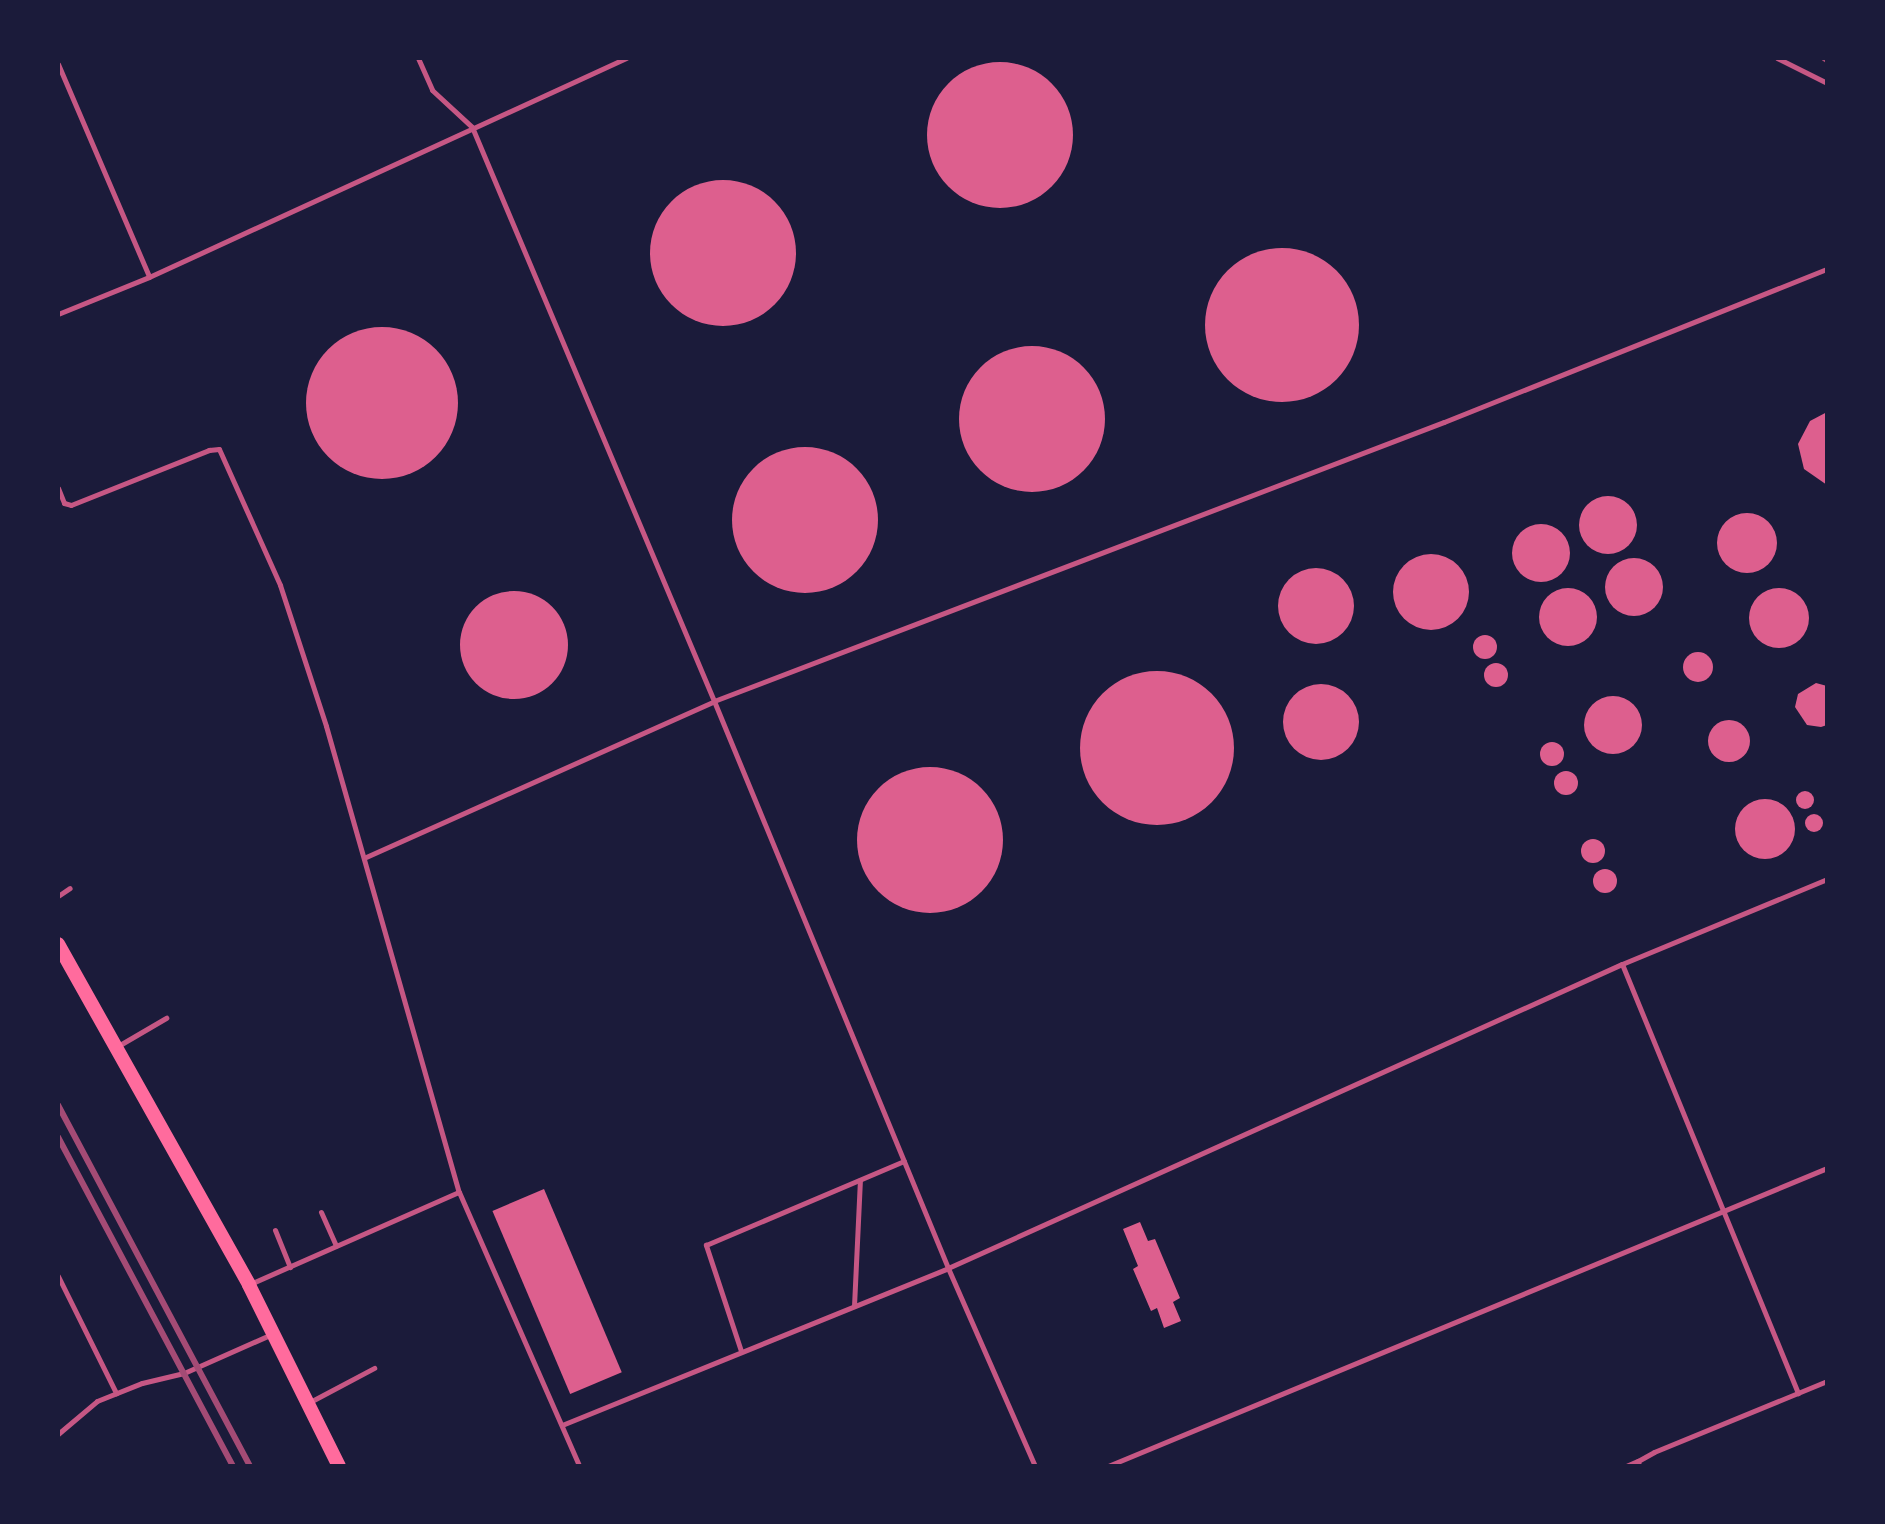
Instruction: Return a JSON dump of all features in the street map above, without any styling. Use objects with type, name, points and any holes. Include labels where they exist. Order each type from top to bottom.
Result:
[{"type":"main road","points":[[58,944],[249,1285],[339,1466]]},
{"type":"lane","points":[[418,58],[432,90],[472,127],[948,1268],[1035,1466]]},
{"type":"lane","points":[[58,314],[149,277],[626,58]]},
{"type":"lane","points":[[1777,58],[1827,83]]},
{"type":"lane","points":[[58,64],[149,277]]},
{"type":"lane","points":[[366,857],[714,701],[1429,428],[1827,269]]},
{"type":"lane","points":[[58,488],[64,503],[71,505],[209,450],[219,449],[280,585],[366,857],[459,1192],[579,1466]]},
{"type":"lane","points":[[562,1425],[948,1268],[1622,964],[1827,879]]},
{"type":"lane","points":[[58,896],[70,888]]},
{"type":"lane","points":[[1622,964],[1798,1393]]},
{"type":"lane","points":[[114,1048],[166,1018]]},
{"type":"lane","points":[[741,1352],[706,1245],[904,1161]]},
{"type":"lane","points":[[1108,1466],[1827,1168]]},
{"type":"lane","points":[[854,1306],[860,1180]]},
{"type":"lane","points":[[249,1285],[459,1192]]},
{"type":"lane","points":[[321,1212],[336,1246]]},
{"type":"lane","points":[[275,1230],[290,1267]]},
{"type":"lane","points":[[58,1276],[116,1393]]},
{"type":"lane","points":[[58,1434],[97,1401],[184,1373],[273,1333]]},
{"type":"lane","points":[[308,1403],[374,1368]]},
{"type":"lane","points":[[1626,1466],[1639,1464],[1827,1381]]},
{"type":"building","points":[[1000,62],[1028,67],[1052,83],[1068,107],[1073,135],[1068,163],[1052,187],[1028,203],[1000,208],[972,203],[948,187],[932,163],[927,135],[932,107],[948,83],[972,67]]},
{"type":"building","points":[[723,180],[751,185],[775,201],[791,225],[796,253],[791,281],[775,305],[751,321],[723,326],[695,321],[671,305],[655,281],[650,253],[655,225],[671,201],[695,185]]},
{"type":"building","points":[[1282,248],[1311,254],[1336,271],[1353,296],[1359,325],[1353,354],[1336,379],[1311,396],[1282,402],[1253,396],[1228,379],[1211,354],[1205,325],[1211,296],[1228,271],[1253,254]]},
{"type":"building","points":[[382,327],[411,333],[436,349],[452,374],[458,403],[452,432],[436,457],[411,473],[382,479],[353,473],[328,457],[312,432],[306,403],[312,374],[328,349],[353,333]]},
{"type":"building","points":[[1032,346],[1060,351],[1084,367],[1100,391],[1105,419],[1100,447],[1084,471],[1060,487],[1032,492],[1004,487],[980,471],[964,447],[959,419],[964,391],[980,367],[1004,351]]},
{"type":"building","points":[[1827,412],[1827,485],[1804,469],[1798,444],[1810,421]]},
{"type":"building","points":[[805,447],[833,452],[857,468],[873,492],[878,520],[873,548],[857,572],[833,588],[805,593],[777,588],[753,572],[737,548],[732,520],[737,492],[753,468],[777,452]]},
{"type":"building","points":[[1608,496],[1629,504],[1637,525],[1629,546],[1608,554],[1587,546],[1579,525],[1587,504]]},
{"type":"building","points":[[1747,513],[1768,522],[1777,543],[1768,564],[1747,573],[1726,564],[1717,543],[1726,522]]},
{"type":"building","points":[[1541,524],[1562,532],[1570,553],[1562,574],[1541,582],[1520,574],[1512,553],[1520,532]]},
{"type":"building","points":[[1431,554],[1445,557],[1458,565],[1466,578],[1469,592],[1466,606],[1458,619],[1445,627],[1431,630],[1417,627],[1404,619],[1396,606],[1393,592],[1396,578],[1404,565],[1417,557]]},
{"type":"building","points":[[1634,558],[1655,566],[1663,587],[1655,608],[1634,616],[1613,608],[1605,587],[1613,566]]},
{"type":"building","points":[[1316,568],[1330,571],[1343,579],[1351,592],[1354,606],[1351,620],[1343,633],[1330,641],[1316,644],[1302,641],[1289,633],[1281,620],[1278,606],[1281,592],[1289,579],[1302,571]]},
{"type":"building","points":[[1568,588],[1589,596],[1597,617],[1589,638],[1568,646],[1547,638],[1539,617],[1547,596]]},
{"type":"building","points":[[1779,588],[1800,597],[1809,618],[1800,639],[1779,648],[1758,639],[1749,618],[1758,597]]},
{"type":"building","points":[[514,591],[535,595],[552,607],[564,624],[568,645],[564,666],[552,683],[535,695],[514,699],[493,695],[476,683],[464,666],[460,645],[464,624],[476,607],[493,595]]},
{"type":"building","points":[[1485,635],[1494,638],[1497,647],[1494,656],[1485,659],[1476,656],[1473,647],[1476,638]]},
{"type":"building","points":[[1698,652],[1709,656],[1713,667],[1709,678],[1698,682],[1687,678],[1683,667],[1687,656]]},
{"type":"building","points":[[1496,663],[1505,666],[1508,675],[1505,684],[1496,687],[1487,684],[1484,675],[1487,666]]},
{"type":"building","points":[[1157,671],[1186,677],[1211,694],[1228,719],[1234,748],[1228,777],[1211,802],[1186,819],[1157,825],[1128,819],[1103,802],[1086,777],[1080,748],[1086,719],[1103,694],[1128,677]]},
{"type":"building","points":[[1816,683],[1827,686],[1827,725],[1821,727],[1807,725],[1795,707],[1798,694]]},
{"type":"building","points":[[1321,684],[1335,687],[1348,695],[1356,708],[1359,722],[1356,736],[1348,749],[1335,757],[1321,760],[1307,757],[1294,749],[1286,736],[1283,722],[1286,708],[1294,695],[1307,687]]},
{"type":"building","points":[[1613,696],[1634,704],[1642,725],[1634,746],[1613,754],[1592,746],[1584,725],[1592,704]]},
{"type":"building","points":[[1729,720],[1744,726],[1750,741],[1744,756],[1729,762],[1714,756],[1708,741],[1714,726]]},
{"type":"building","points":[[1552,742],[1561,745],[1564,754],[1561,763],[1552,766],[1543,763],[1540,754],[1543,745]]},
{"type":"building","points":[[930,767],[958,772],[982,788],[998,812],[1003,840],[998,868],[982,892],[958,908],[930,913],[902,908],[878,892],[862,868],[857,840],[862,812],[878,788],[902,772]]},
{"type":"building","points":[[1566,771],[1577,778],[1578,783],[1571,794],[1566,795],[1555,788],[1554,783],[1561,772]]},
{"type":"building","points":[[1801,791],[1809,791],[1814,800],[1812,807],[1801,809],[1796,804],[1796,796]]},
{"type":"building","points":[[1765,799],[1786,808],[1795,829],[1786,850],[1765,859],[1744,850],[1735,829],[1744,808]]},
{"type":"building","points":[[1810,814],[1818,814],[1823,823],[1821,830],[1810,832],[1805,827],[1805,819]]},
{"type":"building","points":[[1593,839],[1602,842],[1605,851],[1602,860],[1593,863],[1584,860],[1581,851],[1584,842]]},
{"type":"building","points":[[1605,869],[1616,876],[1617,881],[1610,892],[1605,893],[1594,886],[1593,881],[1600,870]]},
{"type":"building","points":[[544,1189],[622,1372],[570,1394],[492,1211]]},
{"type":"building","points":[[1140,1222],[1148,1241],[1155,1239],[1180,1298],[1173,1302],[1181,1321],[1164,1328],[1157,1308],[1151,1311],[1133,1269],[1138,1266],[1123,1229]]},
{"type":"railway","points":[[58,1105],[250,1466]]},
{"type":"railway","points":[[58,1137],[233,1466]]}]
